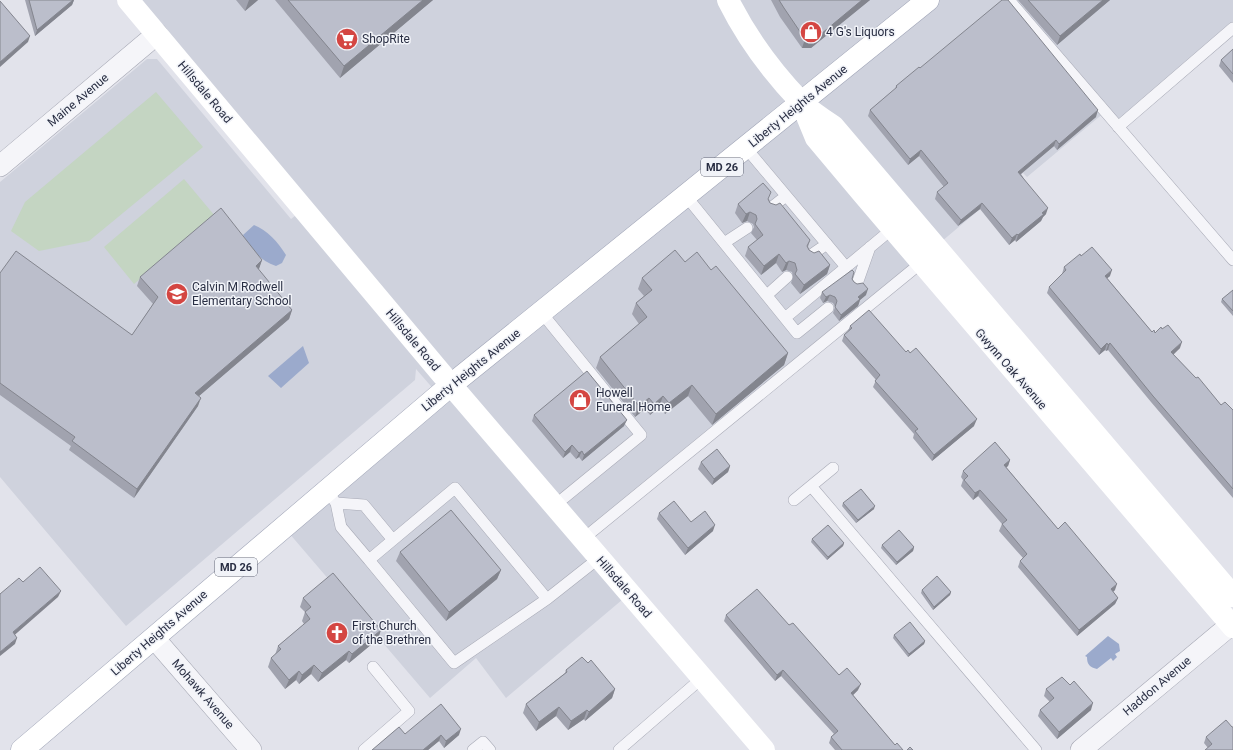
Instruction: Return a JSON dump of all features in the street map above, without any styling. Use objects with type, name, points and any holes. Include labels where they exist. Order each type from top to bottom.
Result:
[{"type":"main road","name":"Hillsdale Road","points":[[128,0],[451,385],[764,750]]},
{"type":"main road","name":"Gwynn Oak Avenue","points":[[728,0],[756,45],[802,103],[832,126],[1233,596]]},
{"type":"main road","name":"Liberty Heights Avenue","points":[[22,750],[154,638],[332,497],[451,385],[928,0]]},
{"type":"main road","name":"Gwynn Oak Avenue","points":[[802,103],[816,138],[921,263],[1232,625]]},
{"type":"street","name":"Maine Avenue","points":[[0,166],[157,34]]},
{"type":"street","name":"Haddon Avenue","points":[[1085,749],[1232,625]]},
{"type":"street","name":"Mohawk Avenue","points":[[154,638],[251,750]]},
{"type":"lane","points":[[1009,0],[1233,260]]},
{"type":"lane","points":[[1118,127],[1233,28]]},
{"type":"lane","points":[[746,148],[846,267]]},
{"type":"lane","points":[[686,196],[797,333],[828,308]]},
{"type":"lane","points":[[772,207],[786,196]]},
{"type":"lane","points":[[724,243],[746,228]]},
{"type":"lane","points":[[785,318],[892,229]]},
{"type":"lane","points":[[812,255],[826,244]]},
{"type":"lane","points":[[857,284],[871,247]]},
{"type":"lane","points":[[583,539],[921,263]]},
{"type":"lane","points":[[767,295],[787,277]]},
{"type":"lane","points":[[541,312],[641,435],[554,506]]},
{"type":"lane","points":[[794,500],[833,468]]},
{"type":"lane","points":[[811,486],[1036,750]]},
{"type":"lane","points":[[369,560],[455,488],[547,599]]},
{"type":"lane","points":[[332,497],[364,505],[393,540]]},
{"type":"lane","points":[[332,497],[341,527],[454,663],[547,599],[599,558]]},
{"type":"lane","points":[[364,750],[409,711],[373,667]]},
{"type":"lane","points":[[619,750],[702,678]]},
{"type":"lane","points":[[473,750],[483,742],[490,750]]},
{"type":"shaded area","points":[[129,0],[1233,0],[1233,31],[1119,128],[1105,112],[1027,177],[1023,173],[584,542],[629,594],[506,698],[476,658],[430,698],[283,526],[436,392],[416,369],[415,380],[126,626],[0,477],[0,182],[147,59],[157,59],[291,219],[305,208]]},
{"type":"green space","points":[[156,92],[203,147],[89,241],[39,251],[11,231],[25,202]]},
{"type":"green space","points":[[184,179],[215,216],[134,284],[104,247]]},
{"type":"water","points":[[254,225],[268,233],[286,255],[282,263],[276,266],[270,264],[256,254],[249,245],[243,235]]},
{"type":"water","points":[[303,346],[309,363],[281,388],[268,376]]},
{"type":"water","points":[[1108,636],[1119,644],[1120,651],[1115,654],[1117,657],[1113,661],[1111,658],[1097,669],[1092,667],[1088,664],[1087,657],[1085,656]]},
{"type":"building","points":[[29,0],[73,0],[37,30]]},
{"type":"building","name":"ShopRite","points":[[288,0],[423,0],[344,66]]},
{"type":"building","name":"4 G's Liquors","points":[[779,0],[862,0],[815,39],[805,39]]},
{"type":"building","points":[[1002,0],[1008,0],[1098,110],[1059,144],[1056,140],[1018,172],[1048,208],[1042,213],[1044,214],[1012,238],[982,203],[961,220],[937,192],[948,183],[921,150],[910,159],[870,110],[897,87],[896,86]]},
{"type":"building","points":[[1028,0],[1103,0],[1060,36]]},
{"type":"building","points":[[0,1],[30,36],[0,62]]},
{"type":"building","points":[[1233,49],[1233,74],[1221,60]]},
{"type":"building","points":[[763,183],[771,192],[768,199],[770,203],[776,205],[780,203],[810,240],[807,246],[809,250],[814,253],[819,251],[830,265],[804,285],[795,274],[797,270],[795,263],[789,261],[786,263],[779,254],[764,266],[748,247],[763,235],[755,224],[757,219],[756,215],[750,212],[746,214],[738,204]]},
{"type":"building","points":[[221,208],[262,260],[256,266],[292,310],[195,393],[201,398],[137,489],[72,441],[75,437],[0,383],[0,273],[16,251],[132,335],[158,297],[140,277]]},
{"type":"building","points":[[1092,247],[1112,270],[1105,276],[1152,332],[1154,330],[1155,333],[1161,327],[1162,329],[1168,325],[1182,342],[1171,352],[1196,378],[1198,377],[1221,405],[1225,402],[1233,410],[1233,489],[1153,396],[1110,343],[1108,345],[1107,343],[1101,349],[1049,287],[1066,270],[1064,267],[1080,254],[1081,256]]},
{"type":"building","points":[[675,250],[685,262],[697,252],[711,270],[716,266],[788,353],[716,414],[692,385],[669,403],[663,396],[654,404],[649,398],[639,406],[600,357],[647,317],[636,303],[652,290],[642,278]]},
{"type":"building","points":[[852,270],[854,272],[852,279],[854,282],[857,284],[863,283],[868,289],[858,297],[860,299],[841,315],[835,307],[837,301],[835,297],[830,295],[826,297],[822,292]]},
{"type":"building","points":[[1233,290],[1233,311],[1222,299]]},
{"type":"building","points":[[869,310],[906,352],[908,350],[910,353],[916,348],[977,419],[934,455],[915,431],[918,429],[875,381],[880,375],[844,335],[852,328],[850,326]]},
{"type":"building","name":"Howell Funeral Home","points":[[587,371],[627,420],[584,455],[582,451],[579,453],[572,445],[565,452],[534,415]]},
{"type":"building","points":[[995,442],[1010,460],[1004,465],[1058,529],[1065,522],[1117,584],[1111,589],[1118,598],[1079,630],[1020,561],[1027,554],[1002,524],[1007,520],[980,490],[975,493],[964,480],[968,476],[963,471]]},
{"type":"building","points":[[717,449],[730,466],[714,479],[701,462]]},
{"type":"building","points":[[861,489],[875,506],[858,520],[843,503]]},
{"type":"building","points":[[674,501],[691,522],[705,511],[715,525],[688,548],[659,513]]},
{"type":"building","points":[[451,510],[501,570],[449,612],[400,552]]},
{"type":"building","points":[[828,525],[844,543],[828,557],[812,539]]},
{"type":"building","points":[[899,530],[914,547],[897,562],[882,545]]},
{"type":"building","points":[[40,567],[61,591],[13,632],[17,638],[0,652],[0,594],[19,578],[23,582]]},
{"type":"building","name":"First Church of the Brethren","points":[[333,573],[381,630],[352,654],[349,651],[322,673],[314,665],[302,675],[299,671],[289,680],[271,658],[281,649],[278,646],[310,619],[305,612],[311,607],[303,598]]},
{"type":"building","points":[[937,576],[951,592],[934,607],[922,590]]},
{"type":"building","points":[[757,589],[789,625],[793,623],[839,675],[847,668],[861,684],[851,693],[895,745],[897,743],[903,750],[842,750],[831,737],[838,731],[783,670],[777,675],[726,615]]},
{"type":"building","points":[[910,622],[925,641],[909,654],[894,635]]},
{"type":"building","points":[[582,657],[588,663],[591,660],[615,689],[589,712],[587,710],[571,721],[559,707],[539,722],[526,704],[567,672],[566,670]]},
{"type":"building","points":[[1062,677],[1070,685],[1074,681],[1093,703],[1059,732],[1040,710],[1054,698],[1046,689]]},
{"type":"building","points":[[441,704],[461,729],[446,741],[441,735],[423,750],[372,750],[399,727],[405,734]]},
{"type":"building","points":[[1226,720],[1233,727],[1233,750],[1205,750],[1212,744],[1206,737]]},
{"type":"place","name":"4 G's Liquors","points":[[811,32]]},
{"type":"place","name":"ShopRite","points":[[347,39]]},
{"type":"place","name":"Calvin M Rodwell Elementary School","points":[[177,294]]},
{"type":"place","name":"Howell Funeral Home","points":[[580,400]]},
{"type":"place","name":"First Church of the Brethren","points":[[337,633]]}]
